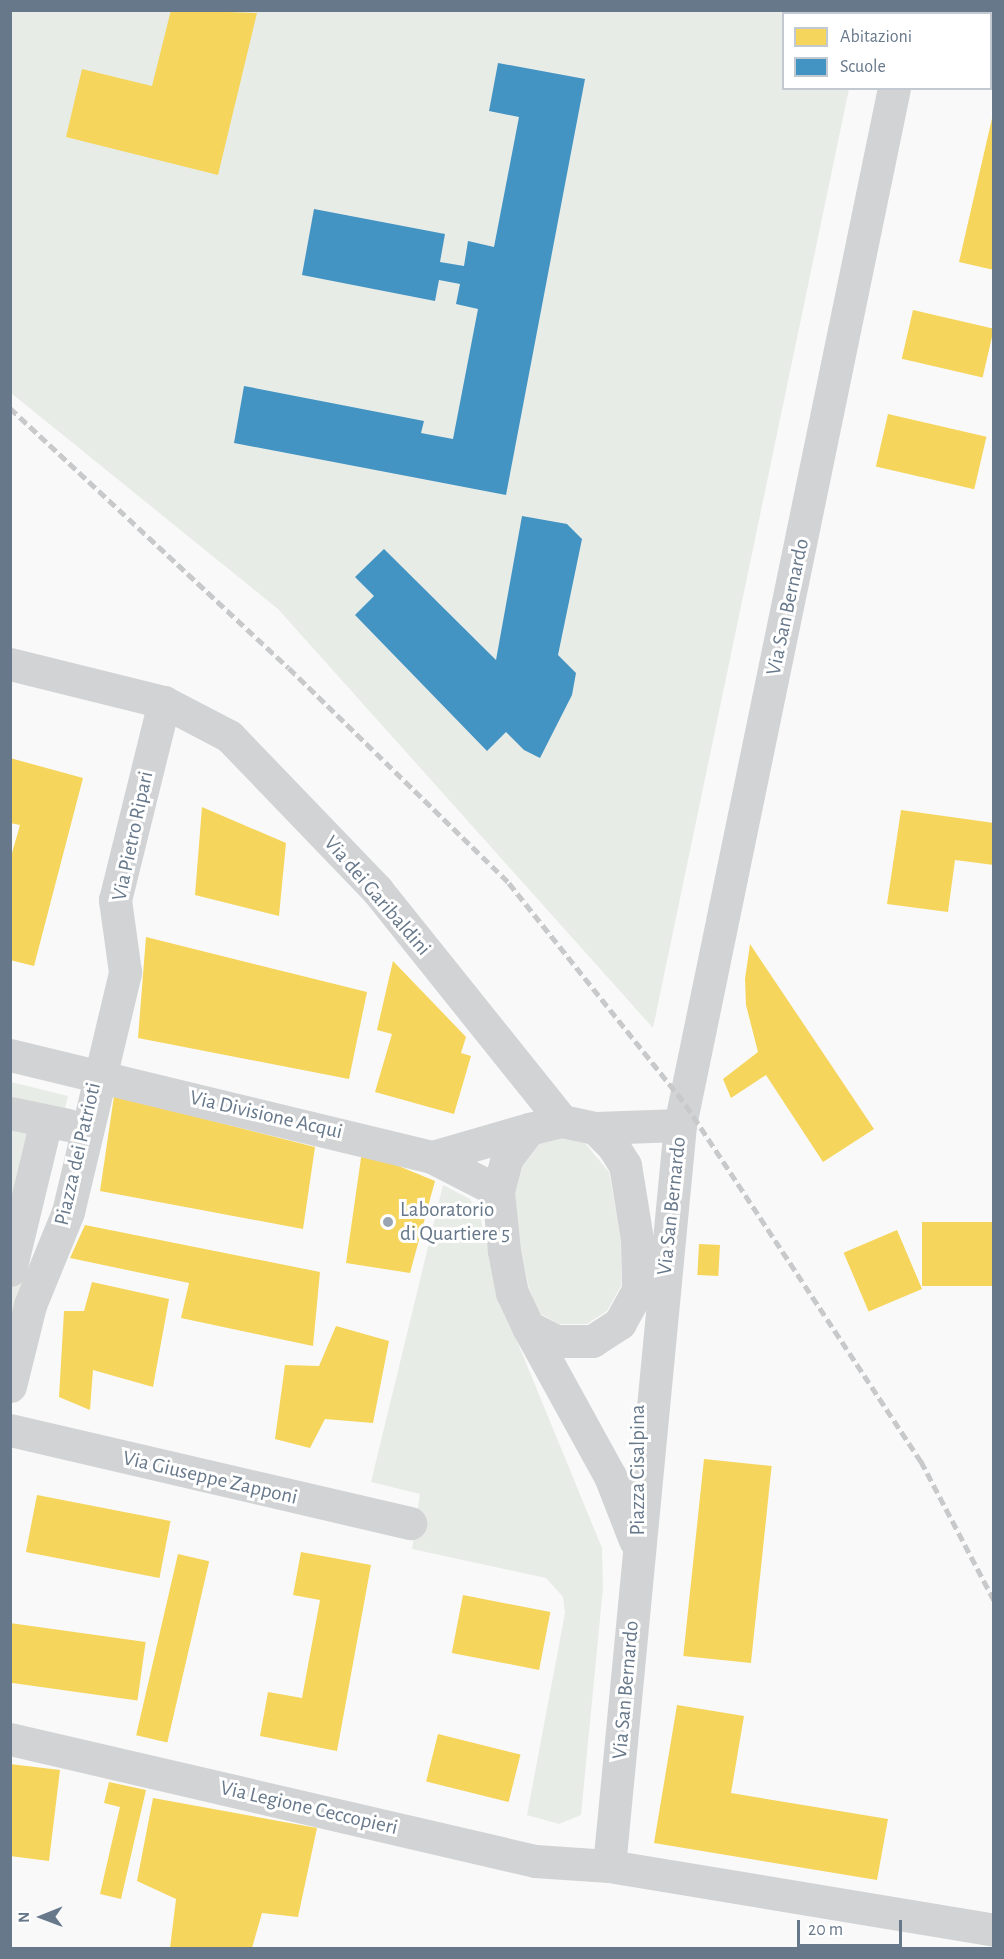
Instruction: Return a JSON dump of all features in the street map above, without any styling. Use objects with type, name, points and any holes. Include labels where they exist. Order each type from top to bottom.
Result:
[{"type":"street","name":"Via San Bernardo","points":[[609,1866],[631,1656],[638,1548],[680,1125],[894,90]]},
{"type":"street","name":"Via dei Garibaldini","points":[[10,664],[164,702],[229,736],[369,882],[562,1121]]},
{"type":"street","name":"Via Pietro Ripari","points":[[100,1076],[125,972],[115,900],[164,702]]},
{"type":"street","name":"Piazza dei Patrioti","points":[[10,1386],[30,1305],[68,1212],[100,1076],[12,1060]]},
{"type":"street","name":"Via Divisione Acqui","points":[[100,1076],[432,1157],[498,1191]]},
{"type":"street","points":[[10,1113],[87,1128]]},
{"type":"street","points":[[10,1270],[46,1121]]},
{"type":"street","points":[[432,1157],[562,1121],[595,1128]]},
{"type":"street","name":"Via San Bernardo","points":[[595,1128],[680,1125]]},
{"type":"street","name":"Piazza Cisalpina","points":[[595,1128],[625,1165],[637,1239],[638,1548]]},
{"type":"street","name":"Piazza Cisalpina","points":[[529,1129],[507,1158],[498,1191],[504,1251],[512,1293],[528,1327],[610,1476],[638,1548]]},
{"type":"street","name":"Piazza Cisalpina","points":[[528,1327],[556,1341],[592,1341],[620,1323],[638,1290]]},
{"type":"street","name":"Via Giuseppe Zapponi","points":[[10,1430],[410,1523]]},
{"type":"street","name":"Via Legione Ceccopieri","points":[[10,1739],[535,1861],[609,1866]]},
{"type":"street","points":[[609,1866],[993,1930]]},
{"type":"shaded area","points":[[10,11],[865,11],[782,12],[782,90],[849,90],[653,1028],[278,609],[11,393]]},
{"type":"shaded area","points":[[11,1082],[68,1096],[11,1332]]},
{"type":"shaded area","points":[[562,1138],[585,1143],[609,1172],[621,1240],[621,1286],[607,1311],[587,1324],[559,1324],[539,1313],[529,1288],[520,1248],[515,1192],[523,1166],[539,1144]]},
{"type":"shaded area","points":[[443,1185],[470,1199],[480,1216],[501,1302],[602,1548],[603,1588],[581,1815],[559,1824],[527,1815],[565,1613],[563,1597],[546,1578],[412,1549],[420,1494],[371,1482]]},
{"type":"building: Abitazioni","points":[[171,10],[257,13],[218,175],[66,137],[82,69],[152,86]]},
{"type":"building: Abitazioni","points":[[822,10],[844,10],[832,12],[822,12]]},
{"type":"building: Abitazioni","points":[[979,10],[994,10],[994,66],[992,12],[979,12]]},
{"type":"building: Abitazioni","points":[[994,114],[994,270],[959,262]]},
{"type":"building: Abitazioni","points":[[913,310],[994,329],[983,377],[902,359]]},
{"type":"building: Abitazioni","points":[[888,414],[986,437],[974,489],[876,467]]},
{"type":"building: Abitazioni","points":[[10,758],[83,778],[34,966],[10,960],[10,860],[20,825],[10,823]]},
{"type":"building: Abitazioni","points":[[202,807],[286,843],[279,916],[195,895]]},
{"type":"building: Abitazioni","points":[[901,810],[994,823],[994,865],[955,860],[948,912],[887,904]]},
{"type":"building: Abitazioni","points":[[146,937],[367,992],[349,1079],[138,1038]]},
{"type":"building: Abitazioni","points":[[750,944],[874,1129],[823,1162],[766,1075],[731,1098],[723,1079],[758,1052],[746,1005],[745,979]]},
{"type":"building: Abitazioni","points":[[393,961],[466,1037],[461,1053],[471,1056],[454,1114],[375,1092],[392,1034],[377,1030]]},
{"type":"building: Abitazioni","points":[[114,1096],[315,1147],[303,1229],[100,1191]]},
{"type":"building: Abitazioni","name":"Laboratorio di Quartiere 5","points":[[362,1151],[435,1181],[410,1273],[346,1263]]},
{"type":"building: Abitazioni","points":[[922,1222],[994,1222],[994,1286],[922,1286]]},
{"type":"building: Abitazioni","points":[[85,1225],[320,1272],[313,1346],[181,1318],[189,1283],[70,1258]]},
{"type":"building: Abitazioni","points":[[897,1230],[922,1289],[869,1312],[844,1253]]},
{"type":"building: Abitazioni","points":[[699,1244],[720,1245],[718,1276],[697,1275]]},
{"type":"building: Abitazioni","points":[[92,1282],[169,1299],[153,1387],[93,1370],[90,1410],[59,1397],[64,1311],[84,1311]]},
{"type":"building: Abitazioni","points":[[336,1326],[389,1341],[373,1423],[325,1419],[310,1448],[275,1439],[285,1365],[319,1366]]},
{"type":"building: Abitazioni","points":[[704,1459],[772,1466],[751,1663],[683,1656]]},
{"type":"building: Abitazioni","points":[[37,1495],[171,1521],[159,1578],[26,1552]]},
{"type":"building: Abitazioni","points":[[301,1552],[371,1565],[337,1751],[260,1736],[268,1692],[302,1698],[320,1600],[293,1595]]},
{"type":"building: Abitazioni","points":[[178,1554],[209,1561],[167,1742],[136,1735]]},
{"type":"building: Abitazioni","points":[[463,1595],[550,1612],[539,1670],[452,1653]]},
{"type":"building: Abitazioni","points":[[10,1623],[146,1642],[137,1700],[10,1683]]},
{"type":"building: Abitazioni","points":[[677,1705],[744,1716],[731,1793],[888,1819],[877,1880],[654,1843]]},
{"type":"building: Abitazioni","points":[[438,1734],[520,1755],[509,1802],[426,1782]]},
{"type":"building: Abitazioni","points":[[10,1764],[60,1770],[49,1861],[10,1856]]},
{"type":"building: Abitazioni","points":[[109,1782],[146,1790],[121,1899],[100,1894],[120,1807],[104,1803]]},
{"type":"building: Abitazioni","points":[[153,1798],[317,1828],[298,1917],[262,1913],[252,1948],[170,1948],[176,1899],[137,1881]]},
{"type":"building: Scuole","points":[[498,63],[585,79],[506,495],[234,443],[244,386],[424,421],[421,433],[453,439],[478,309],[456,304],[460,284],[439,280],[435,301],[302,275],[314,209],[445,234],[440,262],[464,266],[468,241],[494,247],[519,117],[489,111]]},
{"type":"building: Scuole","points":[[522,516],[567,524],[582,539],[558,655],[576,673],[572,695],[540,758],[524,750],[506,732],[487,751],[355,615],[374,596],[355,577],[384,549],[496,660]]},
{"type":"railway","points":[[10,408],[289,668],[509,883],[686,1105],[921,1461],[994,1600]]},
{"type":"place","name":"Laboratorio di Quartiere 5","points":[[388,1222]]}]
